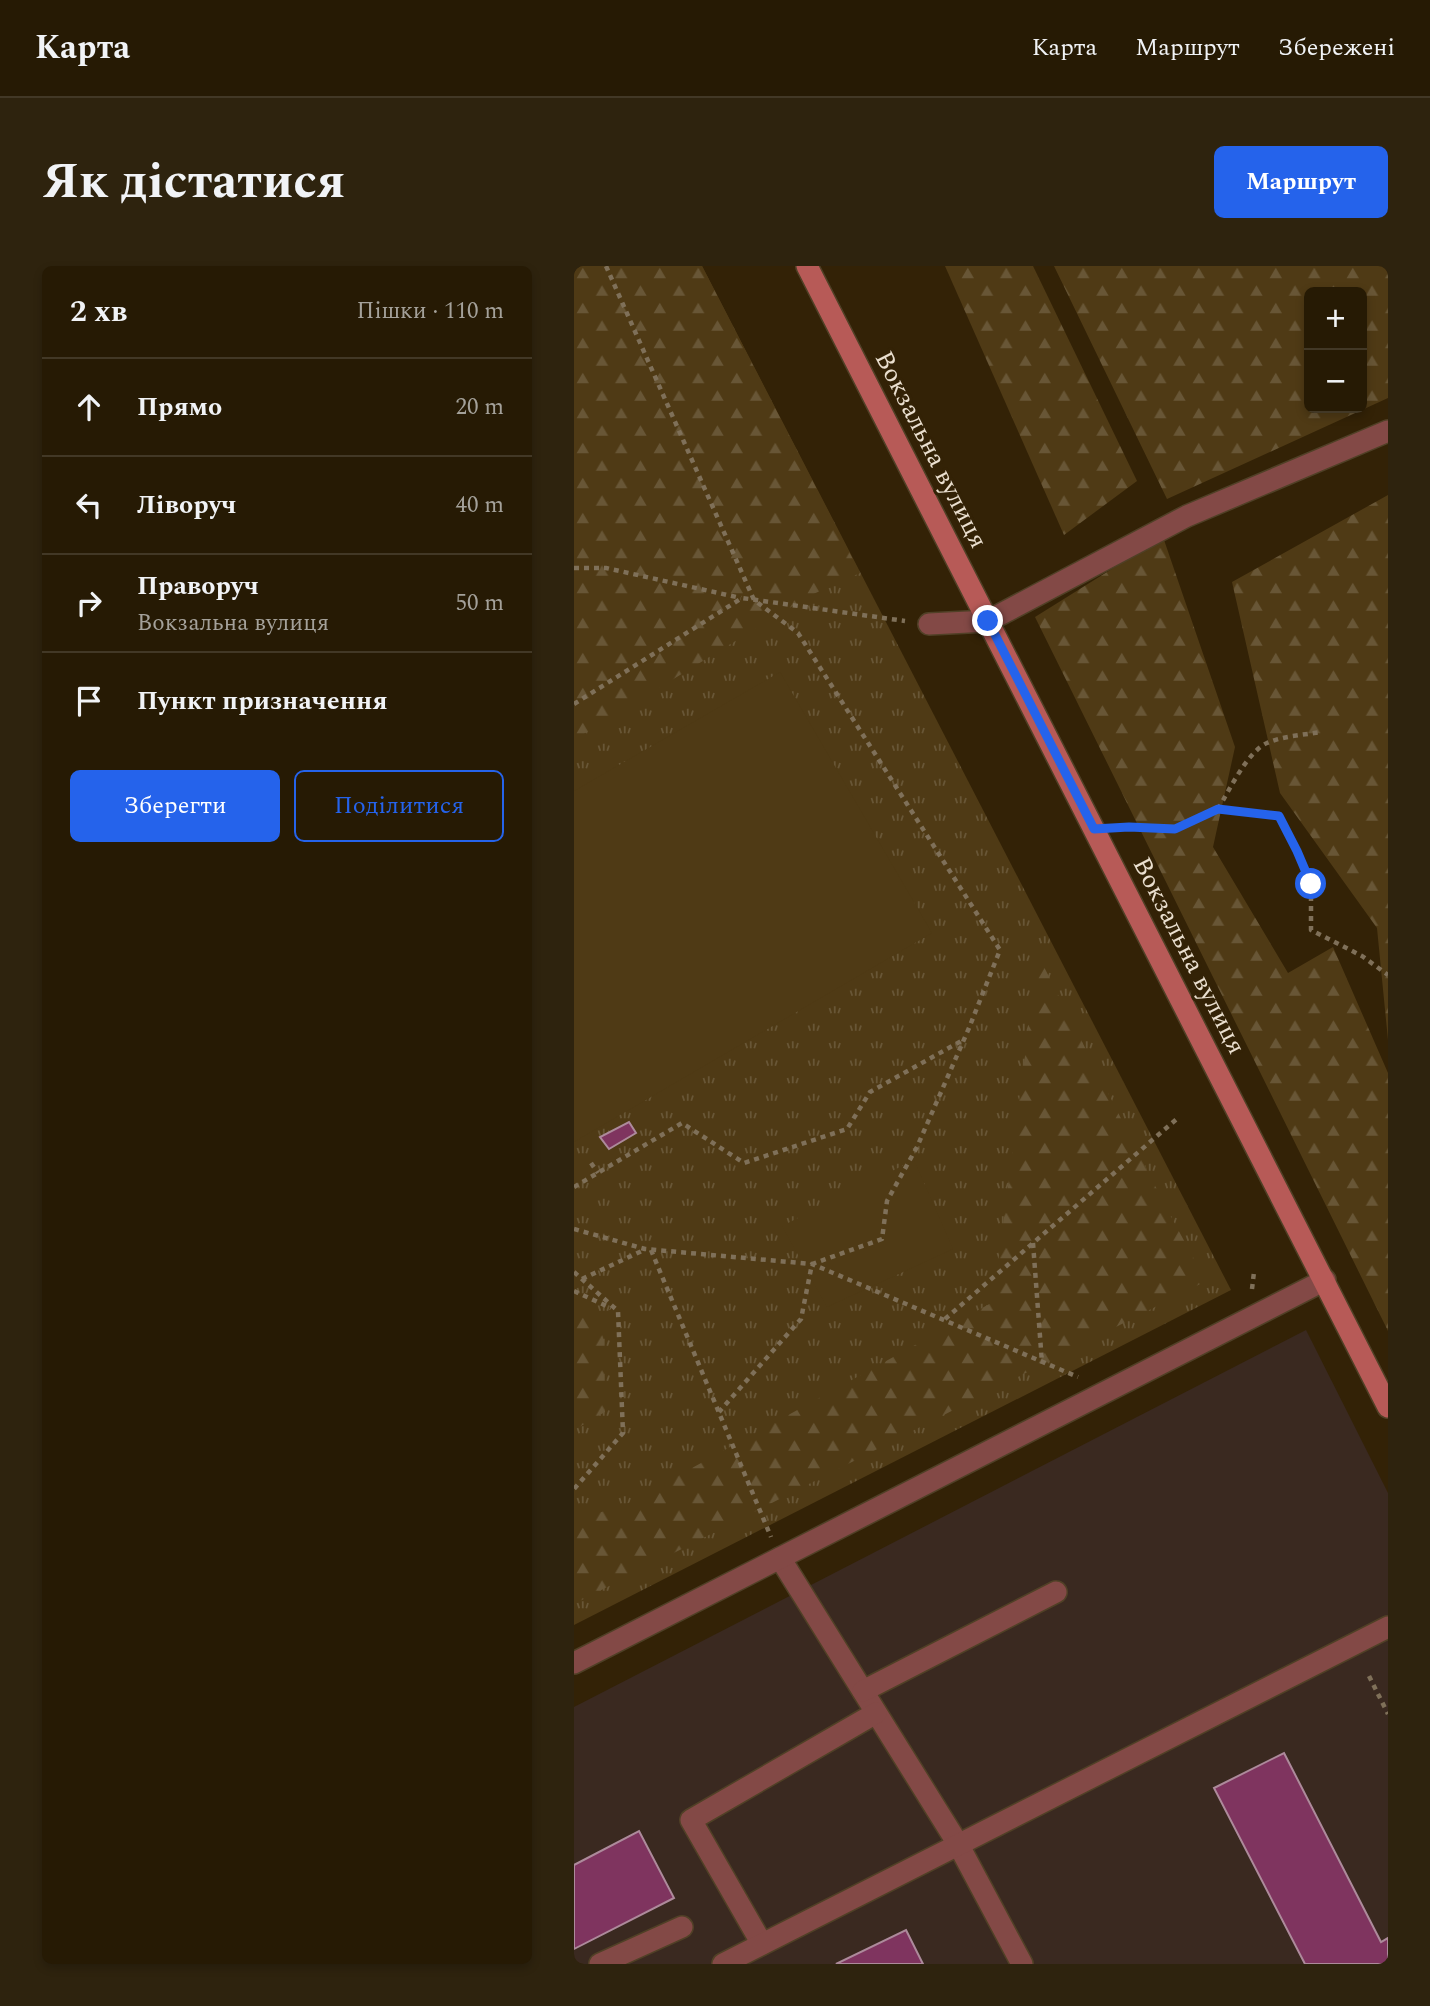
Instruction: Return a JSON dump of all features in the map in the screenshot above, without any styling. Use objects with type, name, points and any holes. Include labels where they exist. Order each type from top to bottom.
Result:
[{"type":"street","name":"Вокзальна вулиця","points":[[807,266],[1388,1407]]},
{"type":"street","points":[[929,624],[988,621],[1187,516],[1388,431]]},
{"type":"street","points":[[574,1663],[1325,1280]]},
{"type":"street","points":[[780,1558],[958,1844],[1022,1964]]},
{"type":"street","points":[[863,1691],[1056,1592]]},
{"type":"street","points":[[723,1964],[1388,1627]]},
{"type":"street","points":[[762,1944],[691,1820],[876,1713]]},
{"type":"street","points":[[600,1964],[682,1927]]},
{"type":"path","points":[[606,266],[754,600],[798,633],[1000,950],[917,1147],[887,1201],[882,1239],[812,1264]]},
{"type":"path","points":[[574,568],[606,568],[742,598],[929,624]]},
{"type":"path","points":[[574,704],[742,598]]},
{"type":"path","points":[[1218,809],[1242,768],[1264,744],[1286,737],[1321,732]]},
{"type":"path","points":[[1094,829],[1175,829],[1218,809],[1279,816],[1311,884],[1311,930],[1362,956],[1388,975]]},
{"type":"path","points":[[574,1187],[682,1124],[744,1163],[847,1129],[870,1092],[964,1040]]},
{"type":"path","points":[[945,1319],[1179,1116]]},
{"type":"path","points":[[591,1163],[598,1173]]},
{"type":"path","points":[[574,1229],[648,1250],[812,1264],[1110,1390]]},
{"type":"path","points":[[1033,1243],[1042,1363]]},
{"type":"path","points":[[582,1279],[648,1250]]},
{"type":"path","points":[[648,1250],[780,1558]]},
{"type":"path","points":[[719,1412],[801,1319],[812,1264]]},
{"type":"path","points":[[574,1272],[618,1311],[623,1433],[574,1489]]},
{"type":"path","points":[[574,1291],[618,1311]]},
{"type":"path","points":[[1368,1676],[1388,1714]]},
{"type":"shaded area","points":[[1306,1330],[1388,1493],[1388,1964],[574,1964],[574,1707]]},
{"type":"green space","points":[[574,266],[702,266],[1231,1290],[574,1625]]},
{"type":"green space","points":[[574,266],[702,266],[860,573],[809,596],[574,740]]},
{"type":"green space","points":[[945,266],[1033,266],[1137,481],[1064,535]]},
{"type":"green space","points":[[1054,266],[1388,266],[1388,398],[1367,408],[1367,287],[1304,287],[1304,413],[1355,413],[1167,499]]},
{"type":"green space","points":[[1388,495],[1388,1040],[1377,928],[1280,793],[1232,582]]},
{"type":"green space","points":[[1163,537],[1235,747],[1213,847],[1288,973],[1333,947],[1388,1073],[1388,1331],[1035,617]]},
{"type":"green space","points":[[780,672],[932,933],[574,1142],[574,791]]},
{"type":"green space","points":[[1038,955],[1206,1281],[574,1604],[574,1520],[625,1505],[993,1302]]},
{"type":"green space","points":[[914,1160],[953,1249],[827,1307],[782,1226]]},
{"type":"green space","points":[[574,1308],[603,1324],[605,1412],[574,1430]]},
{"type":"building","points":[[629,1122],[636,1133],[609,1149],[600,1137]]},
{"type":"building","points":[[1284,1753],[1381,1942],[1388,1938],[1388,1964],[1305,1964],[1214,1788]]},
{"type":"building","points":[[639,1831],[674,1898],[574,1949],[574,1865]]},
{"type":"building","points":[[906,1930],[923,1964],[836,1964]]},
{"type":"route","points":[[988,621],[1094,829],[1175,829],[1218,809],[1279,816],[1311,884]]}]
